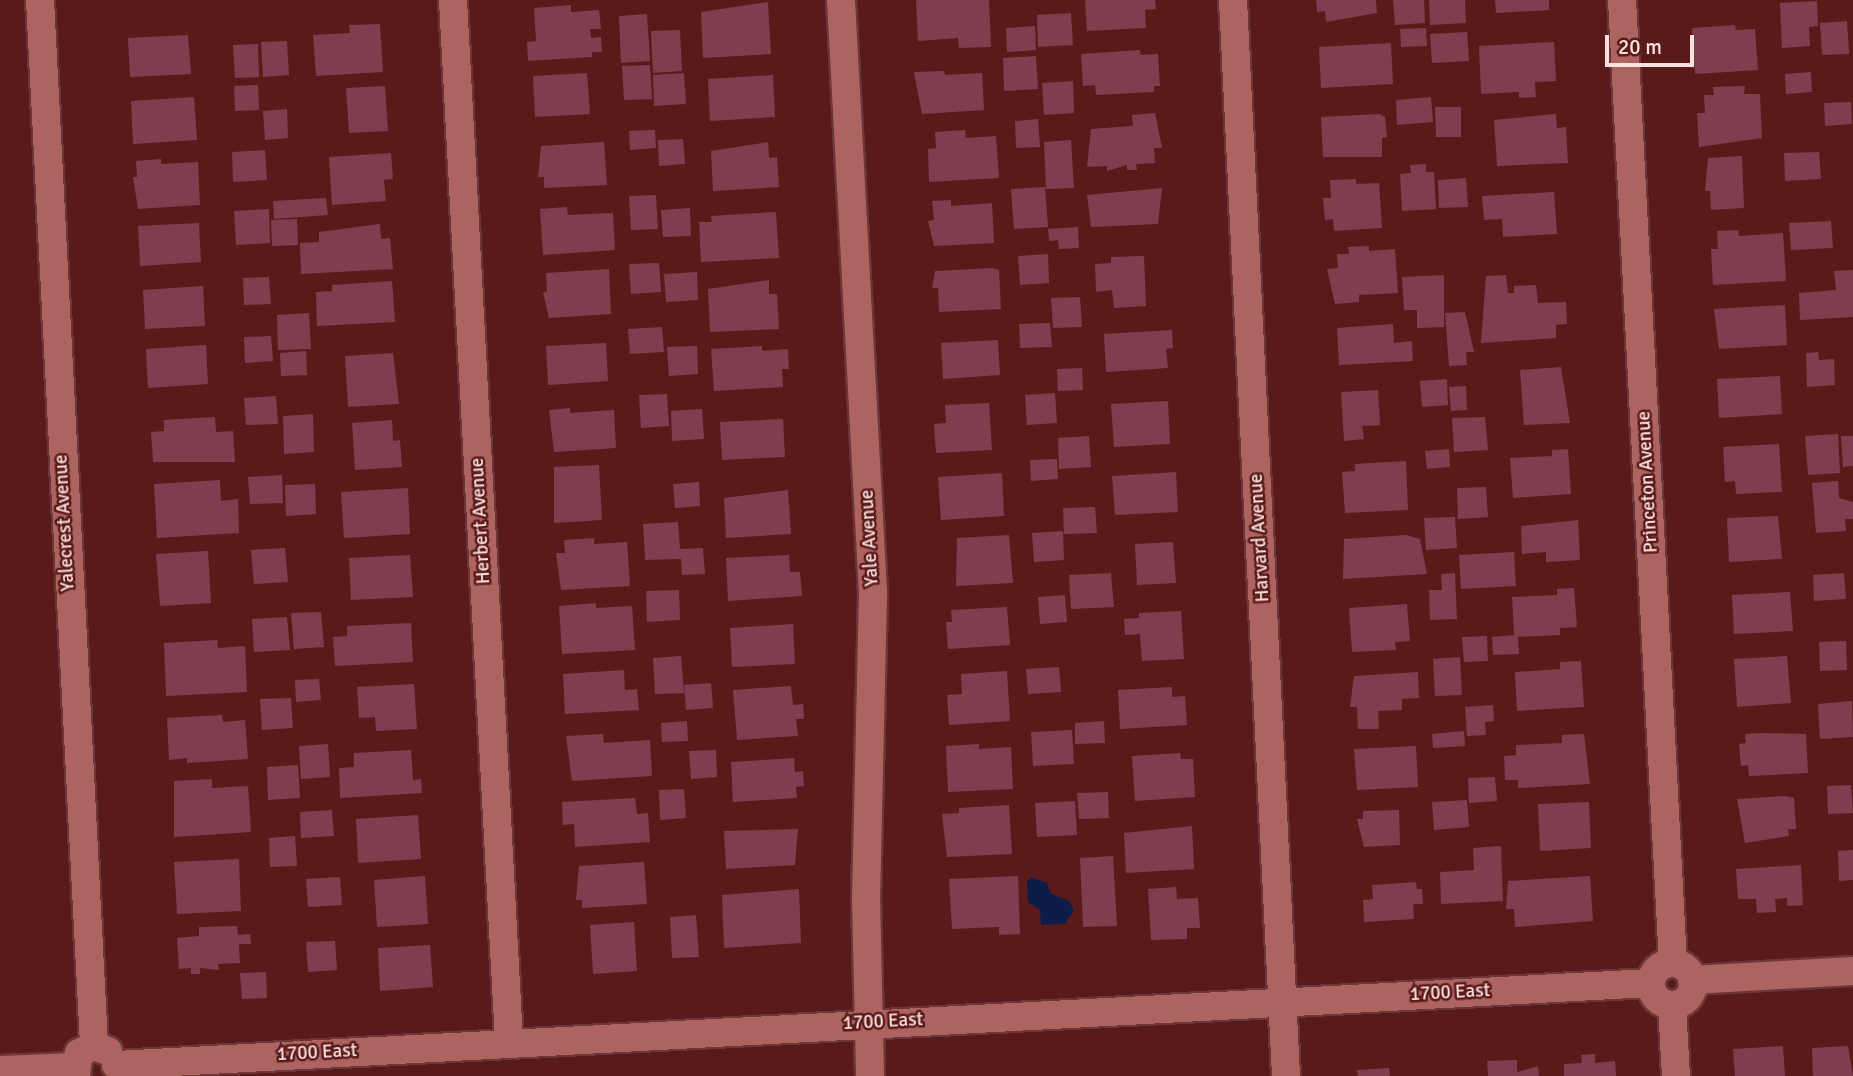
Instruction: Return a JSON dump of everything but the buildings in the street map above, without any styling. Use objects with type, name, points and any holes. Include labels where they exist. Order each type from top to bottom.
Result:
[{"type":"street","name":"Yalecrest Avenue","points":[[40,0],[93,1046]]},
{"type":"street","name":"Herbert Avenue","points":[[453,0],[509,1041]]},
{"type":"street","name":"Yale Avenue","points":[[841,0],[873,593],[866,897],[870,1076]]},
{"type":"street","name":"Harvard Avenue","points":[[1233,0],[1286,1076]]},
{"type":"street","name":"Princeton Avenue","points":[[1622,0],[1683,972]]},
{"type":"street","points":[[1683,972],[1685,1001],[1672,1005],[1658,1000],[1651,983],[1660,968],[1683,972],[1853,971]]},
{"type":"street","name":"1700 East","points":[[115,1071],[509,1041],[1651,983]]},
{"type":"street","points":[[1672,1005],[1676,1076]]},
{"type":"street","points":[[0,1070],[75,1071],[79,1053],[93,1046],[109,1051],[115,1071]]},
{"type":"water","points":[[1032,877],[1047,883],[1051,894],[1069,901],[1074,910],[1065,924],[1041,925],[1040,910],[1028,902],[1027,881]]}]
